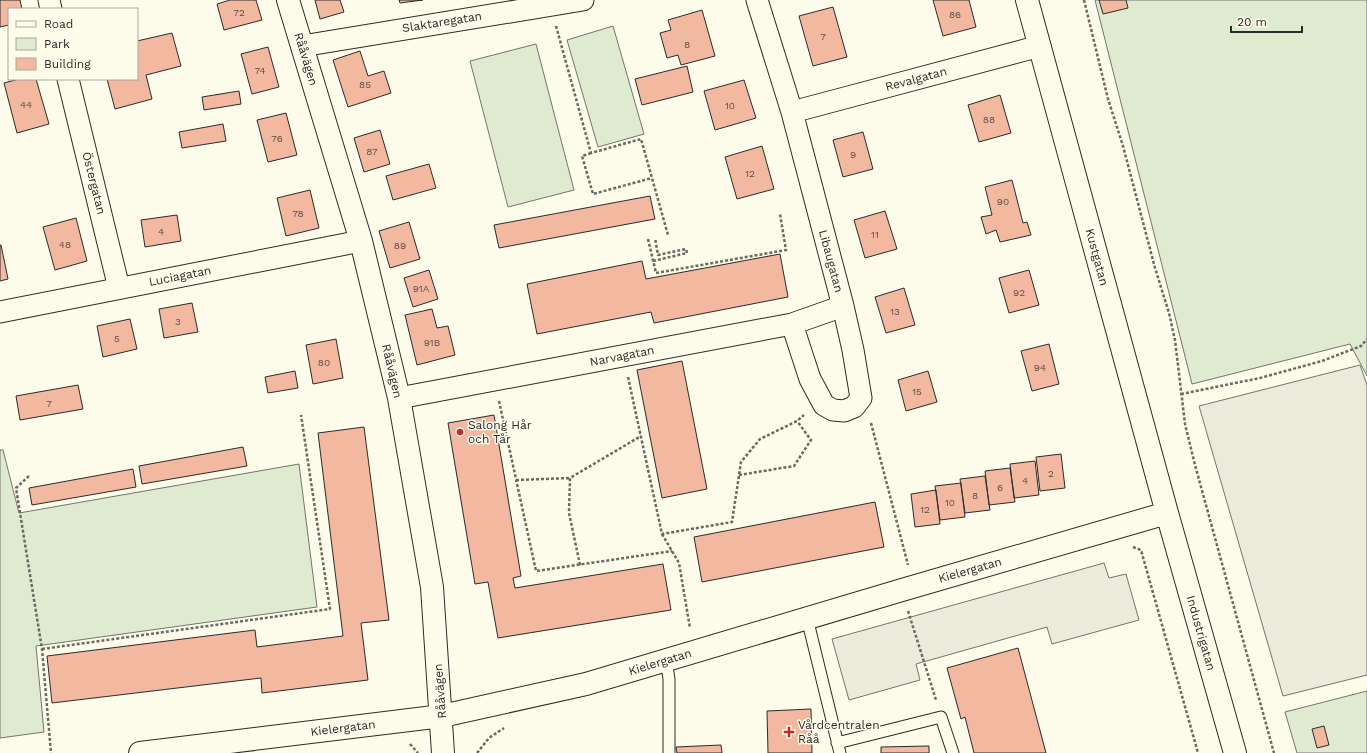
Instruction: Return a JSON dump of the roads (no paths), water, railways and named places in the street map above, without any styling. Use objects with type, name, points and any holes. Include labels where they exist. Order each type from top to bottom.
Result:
[{"type":"street","name":"Rååvägen","points":[[288,0],[361,241],[399,398],[432,587],[442,716],[443,753]]},
{"type":"street","name":"Slaktaregatan","points":[[302,46],[583,0]]},
{"type":"street","name":"Libaugatan","points":[[757,0],[792,112],[843,306],[853,350],[861,398],[854,407],[844,412],[833,410],[824,405],[810,379],[792,324]]},
{"type":"street","name":"Kustgatan","points":[[1028,0],[1166,513]]},
{"type":"street","name":"Revalgatan","points":[[792,112],[1040,46]]},
{"type":"street","name":"Östergatan","points":[[68,80],[119,288]]},
{"type":"street","name":"Luciagatan","points":[[0,312],[361,241]]},
{"type":"street","name":"Narvagatan","points":[[399,398],[792,324],[843,306]]},
{"type":"street","name":"Kielergatan","points":[[140,753],[442,716],[586,684],[1166,513]]},
{"type":"street","name":"Industrigatan","points":[[1166,513],[1235,753]]},
{"type":"lane","points":[[807,618],[838,748],[942,717],[953,753]]},
{"type":"lane","points":[[666,660],[669,678],[669,753]]},
{"type":"place","name":"Salong Hår och Tår","points":[[460,432]]},
{"type":"place","name":"Vårdcentralen Råå","points":[[789,732]]}]
